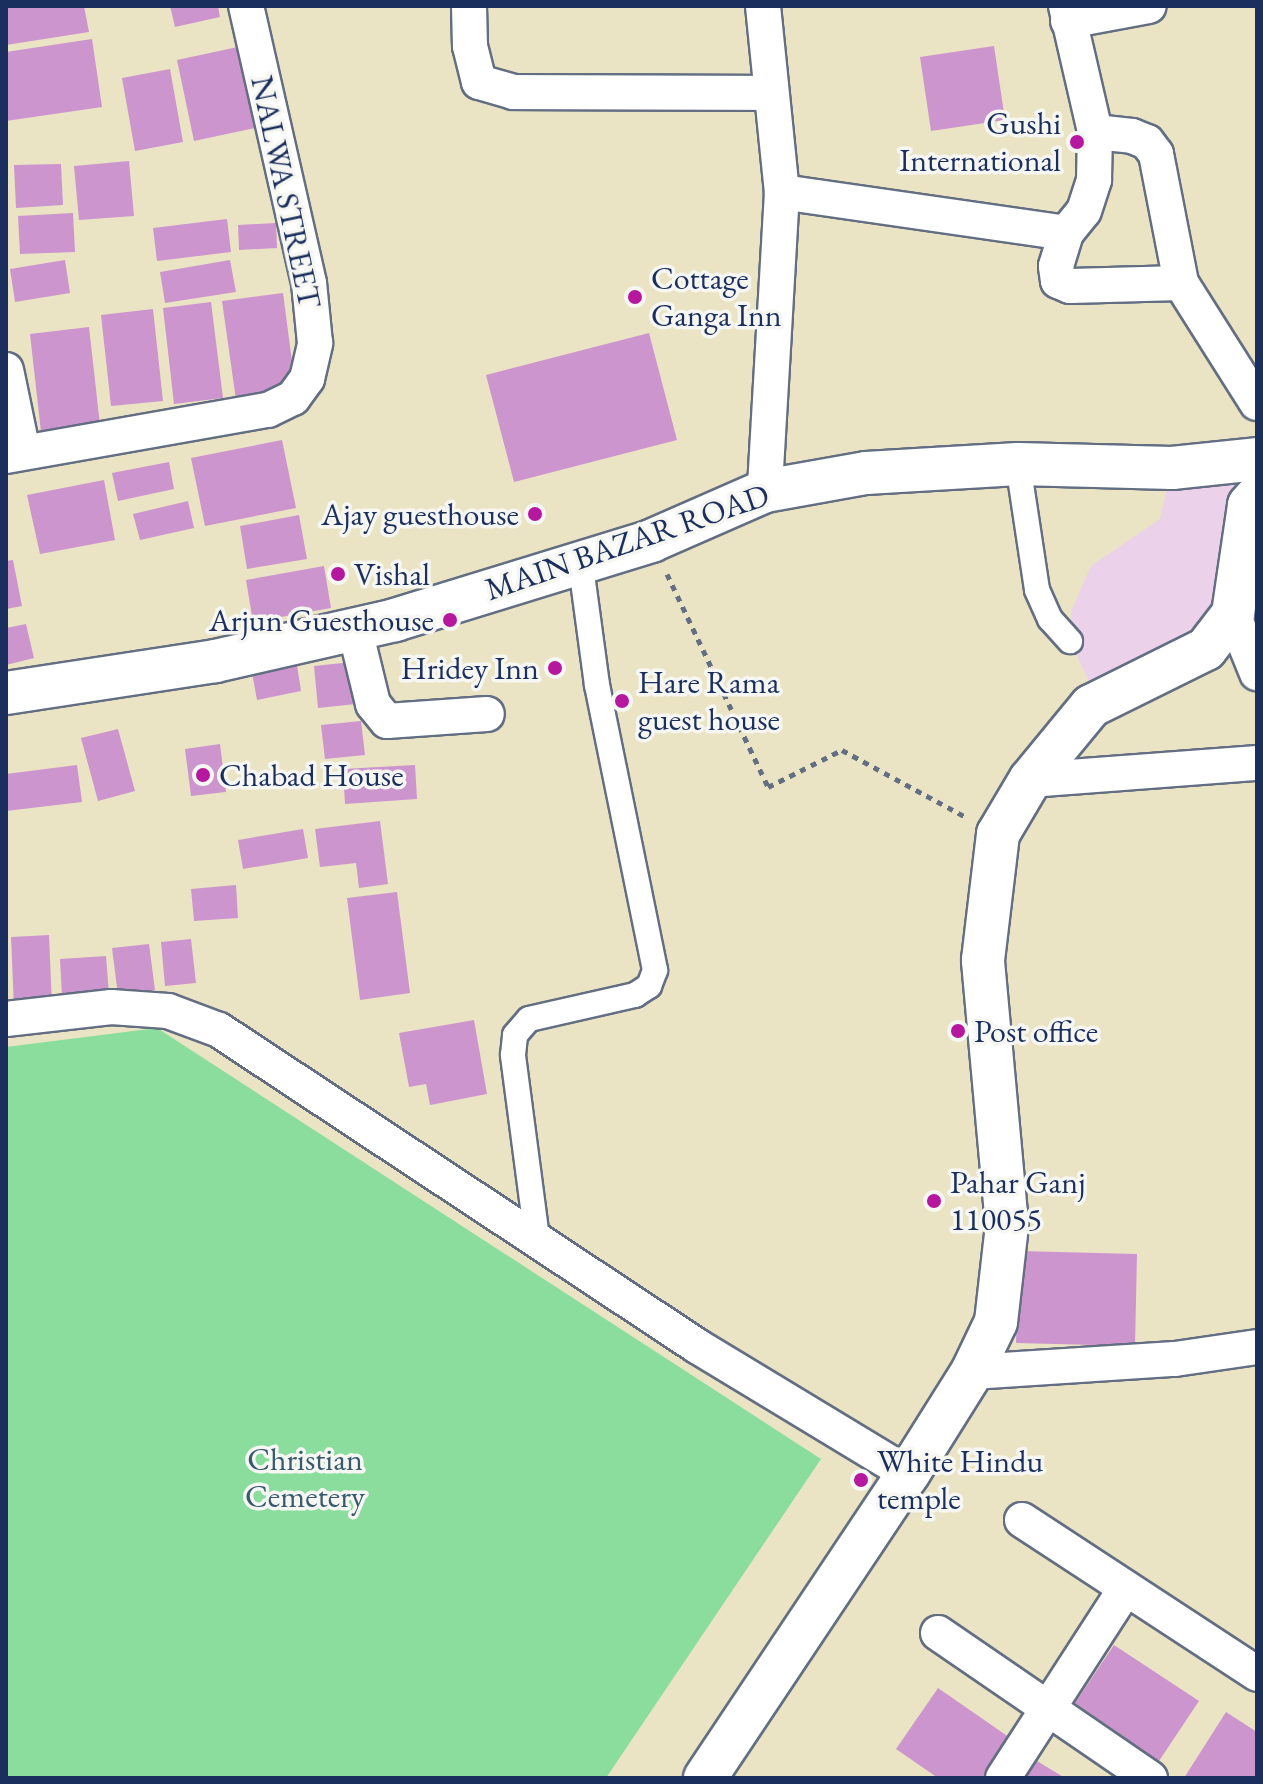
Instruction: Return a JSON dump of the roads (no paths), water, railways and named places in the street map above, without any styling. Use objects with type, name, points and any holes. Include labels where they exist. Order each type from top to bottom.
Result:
[{"type":"street","name":"NALWA STREET","points":[[14,454],[268,410],[293,398],[307,379],[315,343],[309,283],[246,6]]},
{"type":"street","points":[[469,6],[470,46],[479,82],[513,92],[771,93]]},
{"type":"street","points":[[763,6],[782,192],[765,491]]},
{"type":"street","points":[[1149,6],[1067,14],[1095,132],[1094,180],[1084,211],[1066,233],[1056,266],[1058,281],[1070,286],[1181,283]]},
{"type":"street","points":[[1095,132],[1132,136],[1147,142],[1156,154],[1181,283],[1257,403]]},
{"type":"street","points":[[782,192],[1066,233]]},
{"type":"street","points":[[6,370],[14,454]]},
{"type":"street","name":"MAIN BAZAR ROAD","points":[[6,693],[215,661],[355,630],[651,541],[765,491],[866,473],[1018,464],[1172,468],[1257,459]]},
{"type":"street","points":[[1018,464],[1037,590],[1050,619],[1070,641]]},
{"type":"street","points":[[705,1778],[908,1474],[972,1372],[996,1322],[1007,1225],[983,960],[998,834],[1030,780],[1091,706],[1206,649],[1233,614],[1249,505],[1257,496]]},
{"type":"street","points":[[537,1238],[513,1055],[515,1035],[529,1019],[635,995],[649,986],[655,970],[597,685],[580,560]]},
{"type":"street","points":[[1233,614],[1257,673]]},
{"type":"street","points":[[355,630],[373,704],[387,721],[487,714]]},
{"type":"street","points":[[1030,780],[1257,763]]},
{"type":"street","points":[[6,1019],[111,1007],[168,1011],[219,1030],[847,1442],[908,1474]]},
{"type":"street","points":[[972,1372],[1175,1359],[1257,1347]]},
{"type":"street","points":[[1022,1520],[1257,1674]]},
{"type":"street","points":[[1003,1778],[1126,1588]]},
{"type":"street","points":[[938,1633],[1150,1778]]},
{"type":"place","name":"Gushi International","points":[[1077,142]]},
{"type":"place","name":"Cottage Ganga Inn","points":[[635,297]]},
{"type":"place","name":"Ajay guesthouse","points":[[535,514]]},
{"type":"place","name":"Vishal","points":[[338,574]]},
{"type":"place","name":"Arjun Guesthouse","points":[[450,620]]},
{"type":"place","name":"Hridey Inn","points":[[555,668]]},
{"type":"place","name":"Hare Rama guest house","points":[[622,701]]},
{"type":"place","name":"Chabad House","points":[[203,775]]},
{"type":"place","name":"Post office","points":[[958,1031]]},
{"type":"place","name":"Pahar Ganj 110055","points":[[934,1201]]},
{"type":"place","name":"White Hindu temple","points":[[861,1480]]},
{"type":"park label","name":"Christian Cemetery","points":[[305,1478]]}]
